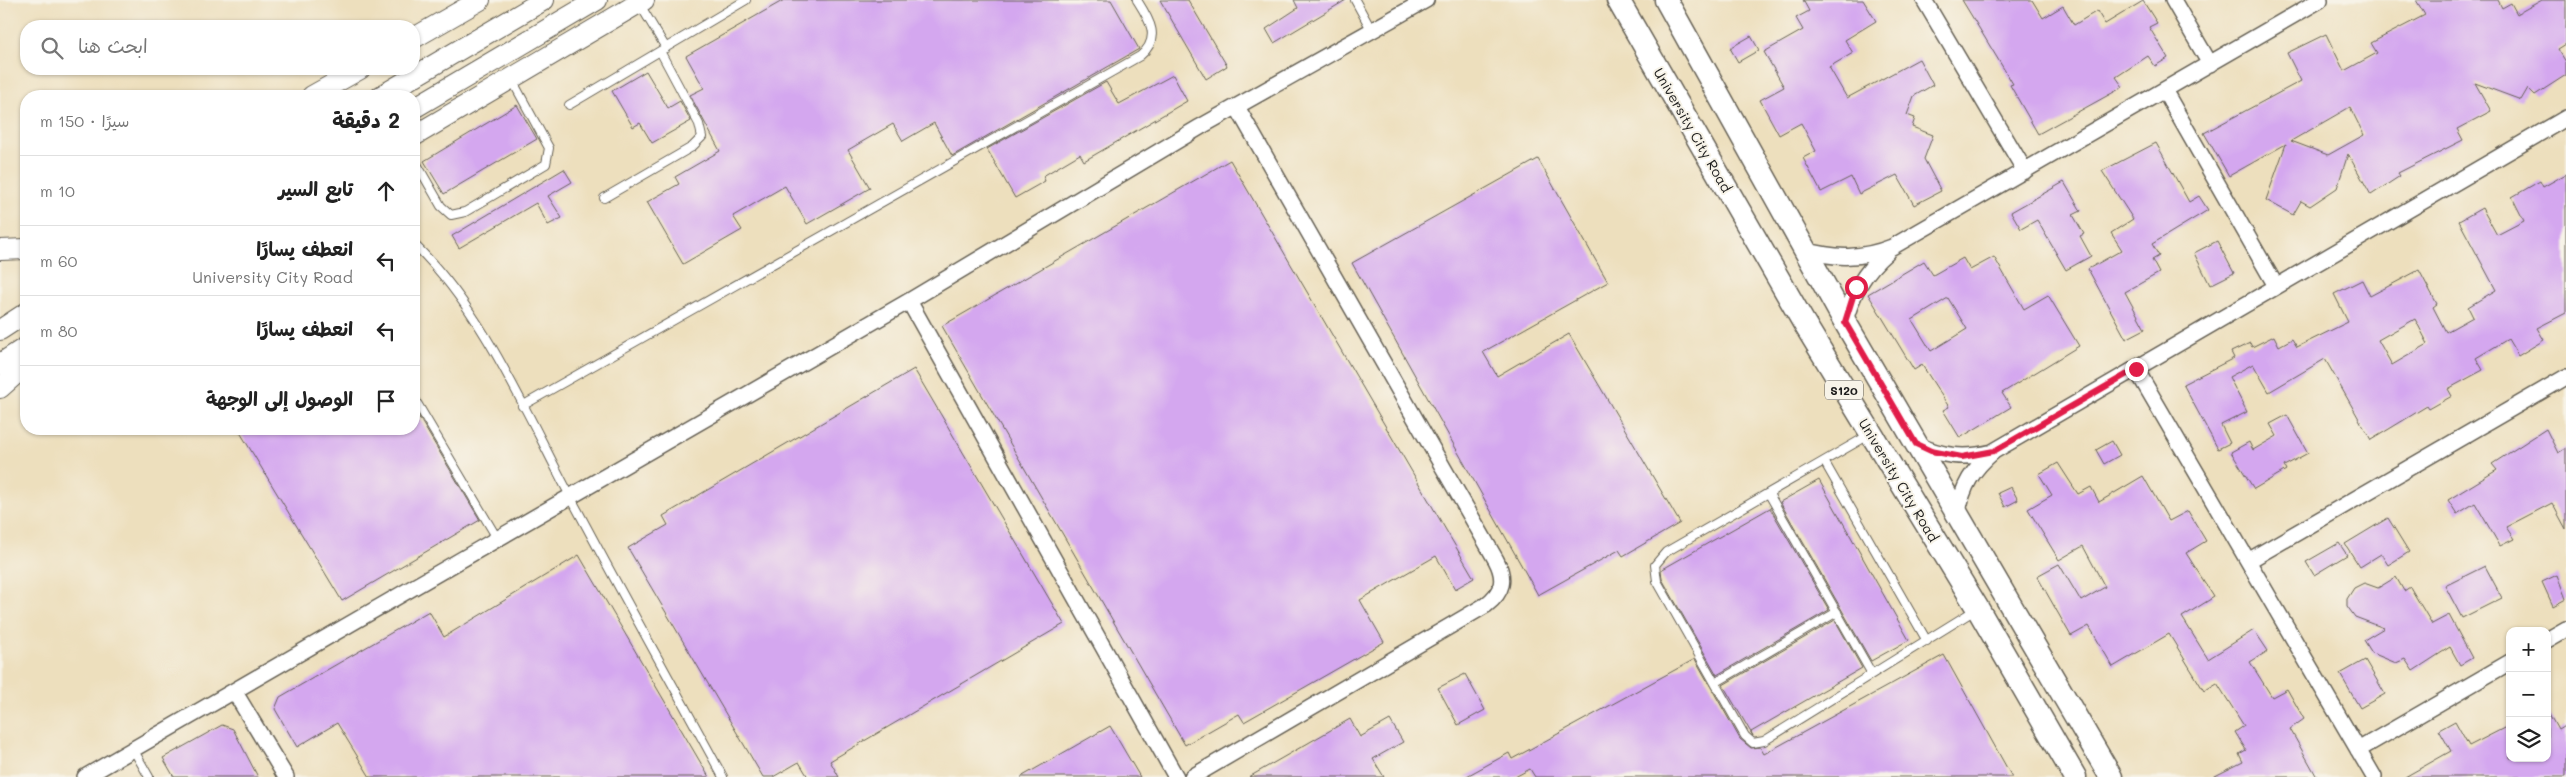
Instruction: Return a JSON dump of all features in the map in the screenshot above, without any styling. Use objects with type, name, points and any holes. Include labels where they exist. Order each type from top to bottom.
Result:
[{"type":"main road","points":[[420,35],[480,0]]},
{"type":"main road","points":[[420,73],[544,0]]},
{"type":"main road","points":[[420,104],[500,55],[597,0]]},
{"type":"main road","name":"University City Road","points":[[1618,0],[1870,434],[1978,609],[2073,775]]},
{"type":"main road","name":"S120","points":[[1666,0],[1845,322],[2111,777]]},
{"type":"main road","points":[[420,132],[642,1]]},
{"type":"main road","points":[[323,90],[349,75]]},
{"type":"main road","points":[[391,90],[416,75]]},
{"type":"main road","points":[[0,250],[20,249]]},
{"type":"main road","points":[[0,330],[20,317]]},
{"type":"main road","points":[[0,364],[20,351]]},
{"type":"main road","points":[[0,388],[20,370]]},
{"type":"street","points":[[85,777],[909,301],[1237,107],[1426,0]]},
{"type":"street","points":[[1924,0],[2024,171]]},
{"type":"street","points":[[2173,0],[2210,64]]},
{"type":"street","points":[[1804,250],[1840,258],[1858,257],[1892,247],[2320,0]]},
{"type":"street","points":[[2164,90],[2276,286]]},
{"type":"street","points":[[1192,777],[1486,605],[1497,597],[1502,585],[1502,572],[1496,560],[1237,107]]},
{"type":"street","points":[[1916,444],[1931,451],[1954,456],[1978,456],[1994,451],[2566,118]]},
{"type":"street","points":[[1845,322],[1856,287],[1866,272],[1892,247]]},
{"type":"street","points":[[909,301],[1176,777]]},
{"type":"street","points":[[2136,369],[2374,777]]},
{"type":"street","points":[[2248,561],[2566,377]]},
{"type":"street","points":[[1958,514],[1965,485],[1978,467],[1994,451]]},
{"type":"street","points":[[2551,638],[2566,630]]},
{"type":"street","points":[[2358,750],[2506,664]]},
{"type":"street","points":[[234,691],[286,777]]},
{"type":"lane","points":[[570,105],[746,0]]},
{"type":"lane","points":[[522,406],[1140,56],[1151,44],[1153,29],[1138,0]]},
{"type":"lane","points":[[1355,0],[1372,32]]},
{"type":"lane","points":[[604,198],[692,147],[702,137],[699,124],[642,1]]},
{"type":"lane","points":[[420,169],[441,206],[452,215],[465,212],[546,164],[549,148],[511,78]]},
{"type":"lane","points":[[420,250],[442,274],[472,316],[723,777]]},
{"type":"lane","points":[[420,408],[497,538]]},
{"type":"lane","points":[[1870,434],[1666,552],[1655,565],[1657,581],[1745,736],[1748,740],[1759,743],[1978,609]]},
{"type":"lane","points":[[1824,461],[1927,641]]},
{"type":"lane","points":[[1769,494],[1872,674]]},
{"type":"lane","points":[[1715,683],[1837,612]]},
{"type":"lane","points":[[133,750],[149,777]]},
{"type":"building","points":[[784,0],[1111,0],[1139,49],[952,156],[934,123],[903,141],[893,124],[848,150],[870,188],[807,224],[785,186],[733,216],[742,230],[683,264],[647,202],[679,184],[675,177],[720,151],[690,95],[704,88],[686,56]]},
{"type":"building","points":[[1160,0],[1188,0],[1227,66],[1206,79]]},
{"type":"building","points":[[1294,0],[1346,0],[1274,43],[1266,29],[1298,8]]},
{"type":"building","points":[[1803,0],[1863,0],[1876,21],[1845,40],[1853,53],[1829,67],[1847,98],[1919,59],[1933,85],[1914,96],[1907,115],[1915,118],[1912,127],[1933,135],[1924,159],[1941,191],[1914,205],[1897,175],[1859,194],[1851,177],[1821,192],[1803,158],[1816,151],[1801,123],[1779,135],[1760,100],[1784,87],[1764,52],[1803,30],[1796,18],[1809,11]]},
{"type":"building","points":[[1962,0],[2032,0],[2043,18],[2063,6],[2074,25],[2097,11],[2105,24],[2143,1],[2157,23],[2149,27],[2168,58],[2155,66],[2148,56],[2116,77],[2123,87],[2038,134],[2010,85],[2013,84]]},
{"type":"building","points":[[2416,0],[2498,0],[2502,8],[2511,3],[2517,14],[2542,0],[2566,0],[2566,44],[2558,49],[2566,62],[2566,75],[2535,95],[2528,88],[2521,100],[2475,83],[2491,111],[2457,129],[2463,140],[2398,173],[2400,176],[2371,195],[2348,154],[2337,188],[2310,206],[2301,201],[2293,215],[2266,200],[2286,144],[2229,176],[2204,133],[2301,81],[2287,53],[2326,34],[2344,71],[2377,53],[2371,43],[2425,15]],"holes":[[[2350,107],[2364,135],[2328,155],[2291,141]]]},
{"type":"building","points":[[1751,36],[1759,50],[1738,62],[1730,48]]},
{"type":"building","points":[[646,71],[668,108],[680,101],[691,121],[652,143],[640,123],[633,127],[612,91]]},
{"type":"building","points":[[1173,75],[1187,101],[1084,161],[1080,154],[1043,176],[1045,181],[1015,198],[987,149],[1106,82],[1119,104]]},
{"type":"building","points":[[517,105],[537,139],[444,194],[424,161]]},
{"type":"building","points":[[2156,143],[2189,202],[2199,196],[2208,210],[2152,244],[2159,256],[2152,260],[2159,273],[2125,292],[2145,329],[2126,339],[2088,269],[2122,250],[2111,233],[2133,219],[2102,171]]},
{"type":"building","points":[[1538,159],[1608,282],[1483,352],[1497,376],[1569,334],[1680,523],[1623,556],[1619,550],[1538,595],[1352,263]]},
{"type":"building","points":[[1230,160],[1474,578],[1455,589],[1436,556],[1360,600],[1384,642],[1244,722],[1239,714],[1185,745],[942,326]]},
{"type":"building","points":[[564,169],[572,182],[548,196],[562,218],[548,225],[536,203],[459,248],[452,236]]},
{"type":"building","points":[[2566,174],[2566,313],[2537,328],[2544,340],[2518,356],[2508,339],[2476,358],[2483,370],[2448,389],[2452,396],[2429,409],[2427,406],[2371,440],[2325,359],[2269,392],[2253,364],[2229,377],[2247,412],[2221,425],[2230,443],[2218,449],[2183,384],[2234,358],[2231,352],[2250,343],[2252,347],[2274,336],[2279,346],[2292,339],[2297,347],[2348,322],[2334,294],[2362,280],[2370,296],[2419,270],[2437,304],[2433,307],[2446,332],[2473,317],[2468,307],[2496,290],[2459,221],[2482,208],[2497,235],[2524,221],[2512,197],[2540,181],[2543,187]],"holes":[[[2415,319],[2428,344],[2392,365],[2378,340]]]},
{"type":"building","points":[[2064,182],[2081,211],[2073,215],[2084,234],[2080,236],[2091,256],[2066,270],[2037,220],[2021,229],[2011,212]]},
{"type":"building","points":[[2217,241],[2234,273],[2210,285],[2194,253]]},
{"type":"building","points":[[1994,257],[2024,309],[2048,295],[2079,346],[2002,393],[2011,407],[1960,438],[1943,410],[1949,407],[1922,365],[1914,370],[1868,294],[1924,261],[1933,275],[1963,258],[1970,270]],"holes":[[[1948,298],[1967,329],[1931,351],[1912,320]]]},
{"type":"building","points":[[914,369],[1064,624],[830,761],[839,777],[808,777],[799,762],[773,777],[763,777],[628,548],[668,525],[663,516]]},
{"type":"building","points":[[2287,415],[2308,453],[2284,466],[2286,470],[2254,489],[2231,452],[2249,442],[2253,450],[2277,436],[2270,424]]},
{"type":"building","points":[[420,419],[480,520],[342,601],[242,435],[420,435]]},
{"type":"building","points":[[2546,429],[2558,453],[2566,448],[2566,529],[2552,503],[2506,527],[2514,539],[2500,546],[2475,503],[2457,514],[2448,500],[2497,470],[2492,464]]},
{"type":"building","points":[[2112,441],[2120,455],[2104,464],[2096,450]]},
{"type":"building","points":[[2058,463],[2078,494],[2091,487],[2099,502],[2143,476],[2169,521],[2188,511],[2206,541],[2186,553],[2214,597],[2182,617],[2208,659],[2254,630],[2268,651],[2250,662],[2272,697],[2287,689],[2304,719],[2290,729],[2317,777],[2213,777],[2243,762],[2239,754],[2246,750],[2235,732],[2244,726],[2217,683],[2204,691],[2169,634],[2113,667],[2089,626],[2071,636],[2037,576],[2059,564],[2081,601],[2105,587],[2083,546],[2059,560],[2028,509],[2052,495],[2039,474]]},
{"type":"building","points":[[1819,480],[1909,640],[1871,661],[1780,502]]},
{"type":"building","points":[[2011,487],[2018,500],[2005,507],[1998,493]]},
{"type":"building","points":[[1770,508],[1829,610],[1717,675],[1662,579],[1661,570]]},
{"type":"building","points":[[2388,518],[2409,552],[2388,565],[2381,554],[2360,567],[2345,544]]},
{"type":"building","points":[[2339,543],[2347,555],[2314,575],[2306,562]]},
{"type":"building","points":[[579,555],[709,777],[370,777],[337,723],[297,747],[275,709],[280,697],[429,611],[444,637]]},
{"type":"building","points":[[2485,566],[2502,598],[2462,618],[2445,586]]},
{"type":"building","points":[[2557,575],[2566,599],[2553,606],[2542,582]]},
{"type":"building","points":[[2396,577],[2404,591],[2410,587],[2432,624],[2449,615],[2472,658],[2460,665],[2450,647],[2413,671],[2405,659],[2396,663],[2372,653],[2364,640],[2384,628],[2355,617],[2347,606],[2347,599],[2354,588],[2364,583],[2378,588]]},
{"type":"building","points":[[1835,620],[1862,668],[1751,732],[1753,736],[1723,685]]},
{"type":"building","points":[[1944,655],[2012,777],[1535,777],[1530,769],[1515,777],[1465,777],[1509,753],[1512,759],[1695,659],[1740,739],[1751,748],[1760,747],[1764,754]]},
{"type":"building","points":[[2365,660],[2385,694],[2360,708],[2340,674]]},
{"type":"building","points":[[1465,674],[1485,710],[1458,725],[1438,688]]},
{"type":"building","points":[[2551,717],[2558,730],[2566,725],[2566,777],[2405,777],[2451,751],[2439,730],[2455,721],[2469,746],[2506,727],[2506,762],[2551,762]]},
{"type":"building","points":[[1350,719],[1360,737],[1390,720],[1403,742],[1373,759],[1384,777],[1249,777]]},
{"type":"building","points":[[222,725],[233,729],[258,777],[174,777],[163,758]]},
{"type":"building","points":[[1110,726],[1140,777],[1021,777]]},
{"type":"route","points":[[1856,287],[1849,303],[1845,322],[1916,444],[1946,456],[1978,456],[1994,451],[2136,369]]}]
